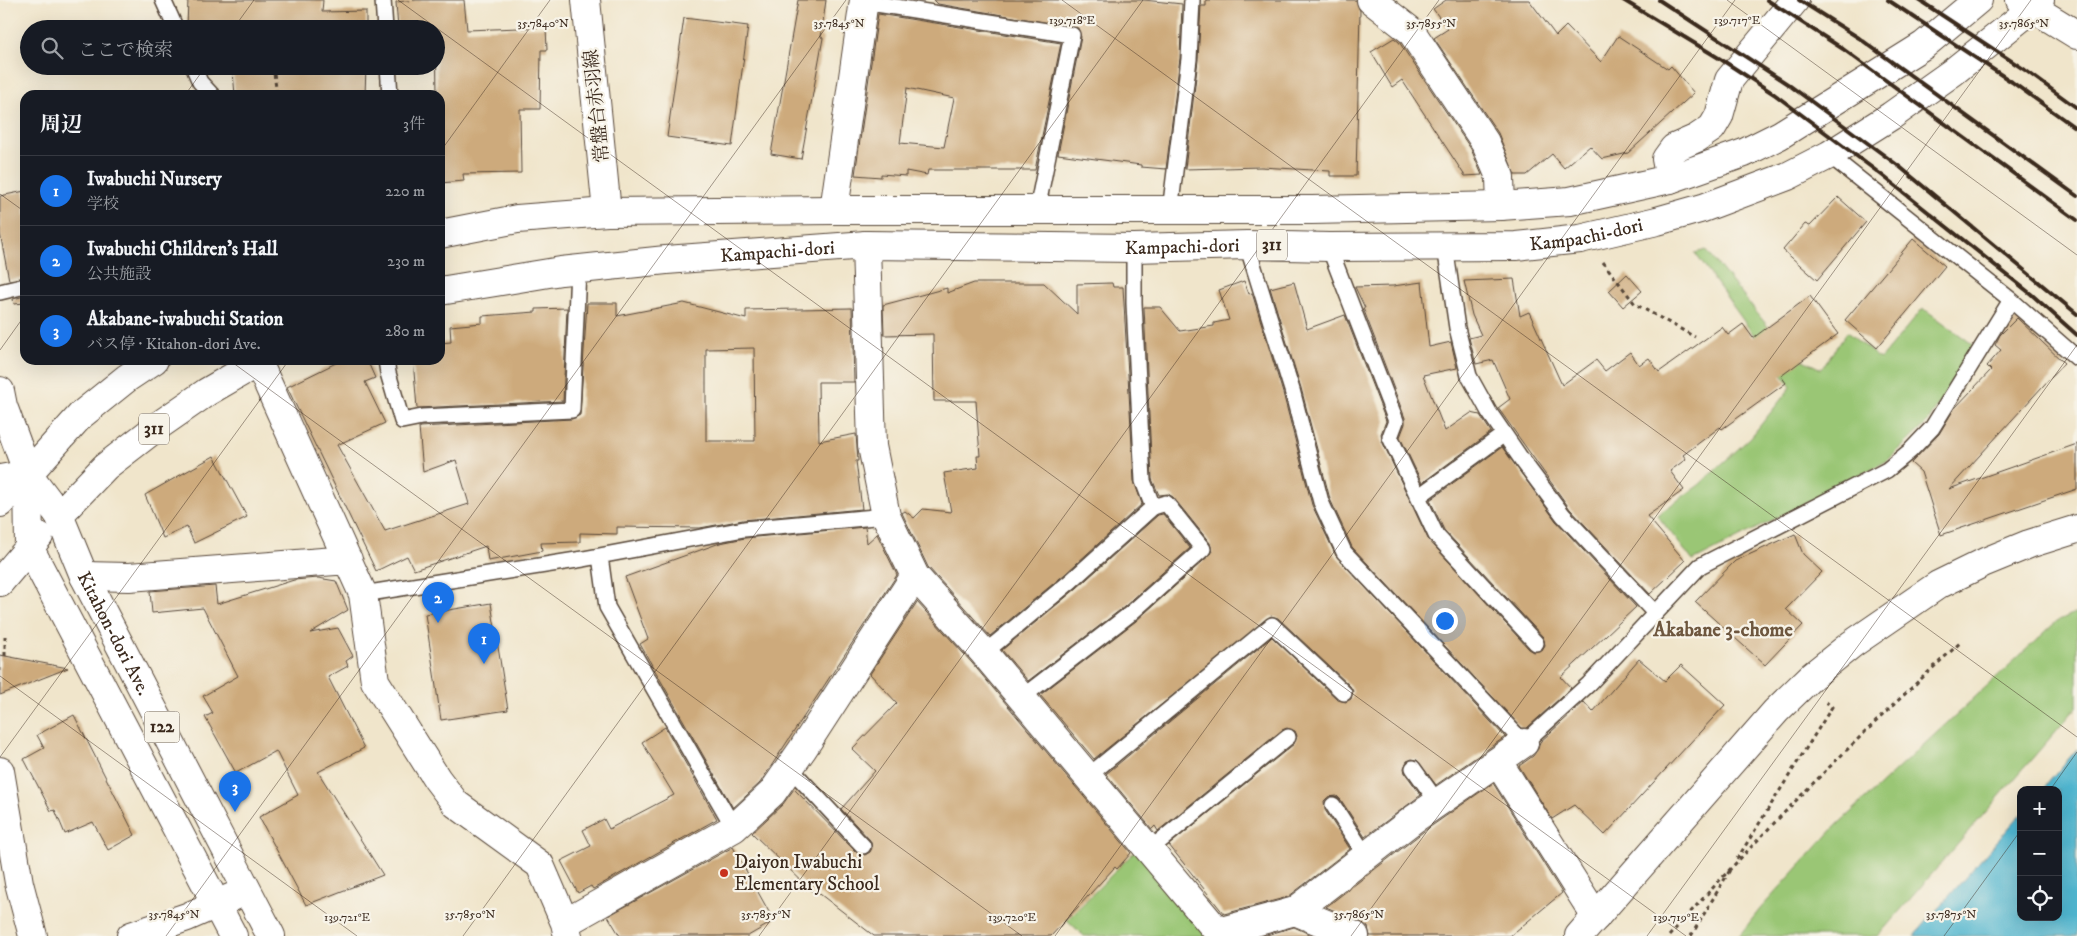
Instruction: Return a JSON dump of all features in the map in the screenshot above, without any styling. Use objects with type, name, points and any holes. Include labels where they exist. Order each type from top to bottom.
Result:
[{"type":"main road","name":"常盤台赤羽線","points":[[586,0],[607,212]]},
{"type":"main road","points":[[1371,0],[1411,31],[1485,142],[1500,177],[1501,206]]},
{"type":"main road","points":[[1670,179],[1666,159],[1674,148],[1697,138],[1712,128],[1718,116],[1729,80],[1795,0]]},
{"type":"main road","name":"Kampachi-dori","points":[[445,233],[517,219],[607,212],[1322,210],[1501,206],[1570,201],[1670,179],[1744,153],[1780,135],[1924,46],[1978,0]]},
{"type":"main road","points":[[864,1],[844,210],[860,246],[872,446],[886,516],[915,576],[984,653],[1218,932],[1295,911],[1438,803],[1524,743]]},
{"type":"main road","name":"Kampachi-dori","points":[[445,289],[578,269],[666,260],[860,246],[1134,248],[1248,245],[1329,247],[1516,246],[1580,239],[1703,208],[1788,176],[1829,155],[1891,116],[1945,77],[2031,3]]},
{"type":"main road","points":[[2031,3],[2077,35]]},
{"type":"main road","points":[[0,503],[81,415],[146,365]]},
{"type":"main road","name":"311","points":[[59,515],[105,467],[158,426],[207,392],[253,365]]},
{"type":"main road","points":[[262,365],[362,594],[376,681],[437,779],[456,804],[540,865],[566,929],[734,828],[772,793],[915,576]]},
{"type":"main road","points":[[0,392],[3,406],[28,474]]},
{"type":"main road","points":[[0,479],[28,474]]},
{"type":"main road","name":"122","points":[[28,474],[59,515]]},
{"type":"main road","name":"122","points":[[28,474],[29,547]]},
{"type":"main road","points":[[0,582],[59,515]]},
{"type":"main road","name":"Kitahon-dori Ave.","points":[[59,515],[84,576],[271,936]]},
{"type":"main road","points":[[1498,762],[1588,927],[1776,711],[1812,676],[1852,644],[1938,585],[1985,562],[2077,528]]},
{"type":"main road","name":"Kitahon-dori Ave.","points":[[29,547],[233,936]]},
{"type":"main road","points":[[84,576],[129,576],[348,560]]},
{"type":"main road","points":[[0,770],[18,883],[33,936]]},
{"type":"main road","points":[[131,936],[187,917],[246,891]]},
{"type":"main road","points":[[1295,911],[1355,936]]},
{"type":"lane","points":[[163,0],[172,20]]},
{"type":"lane","points":[[383,0],[384,20]]},
{"type":"lane","points":[[1170,211],[1189,59],[1192,0]]},
{"type":"lane","points":[[864,1],[1072,35],[1036,210]]},
{"type":"lane","points":[[197,75],[207,90]]},
{"type":"lane","points":[[389,75],[390,90]]},
{"type":"lane","points":[[1829,155],[2011,300],[2077,358]]},
{"type":"lane","points":[[1248,245],[1292,390],[1321,502],[1344,552],[1524,743],[1589,684],[1700,566],[1887,470],[1910,451],[1932,428],[2011,300]]},
{"type":"lane","points":[[1445,246],[1457,328],[1468,376],[1504,434],[1563,515],[1656,614]]},
{"type":"lane","points":[[1329,247],[1396,421],[1390,437],[1436,535],[1536,642]]},
{"type":"lane","points":[[1134,248],[1134,303],[1143,482],[1153,507]]},
{"type":"lane","points":[[387,365],[402,421],[422,417],[572,410],[578,269]]},
{"type":"lane","points":[[0,292],[20,287]]},
{"type":"lane","points":[[1418,497],[1504,434]]},
{"type":"lane","points":[[984,653],[1071,581],[1153,507],[1166,503],[1203,548],[1130,614],[1022,698]]},
{"type":"lane","points":[[362,594],[600,556],[744,529],[886,516]]},
{"type":"lane","points":[[600,556],[607,607],[734,828]]},
{"type":"lane","points":[[1087,778],[1272,625],[1344,694]]},
{"type":"lane","points":[[1148,850],[1288,737]]},
{"type":"lane","points":[[790,768],[863,846]]},
{"type":"lane","points":[[1413,768],[1438,803]]},
{"type":"lane","points":[[1333,805],[1366,856]]},
{"type":"path","points":[[275,75],[277,90]]},
{"type":"path","points":[[1601,259],[1635,304],[1695,337]]},
{"type":"path","points":[[5,636],[5,658]]},
{"type":"path","points":[[1669,936],[1734,864],[1900,698],[1960,642]]},
{"type":"path","points":[[1691,936],[1832,707],[1826,701]]},
{"type":"green space","points":[[1706,250],[1778,339],[1797,357],[1821,369],[1847,332],[1880,359],[1923,308],[1975,346],[1927,423],[1887,461],[1693,561],[1657,515],[1699,485],[1751,437],[1791,387],[1695,253]]},
{"type":"green space","points":[[2077,612],[2077,707],[1878,936],[1739,936],[1760,909],[1836,826],[2057,621]]},
{"type":"green space","points":[[1137,849],[1208,936],[1084,936],[1067,920]]},
{"type":"water","points":[[2077,749],[2077,936],[1914,936],[2017,819],[2017,921],[2062,921],[2062,786],[2045,786]]},
{"type":"building","points":[[188,0],[323,0],[322,12],[366,11],[366,20],[187,20]]},
{"type":"building","points":[[464,0],[467,30],[546,27],[547,50],[541,50],[540,109],[520,109],[521,173],[463,174],[464,181],[445,183],[445,90],[437,90],[437,75],[445,75],[445,20],[397,20],[396,2]]},
{"type":"building","points":[[798,0],[826,0],[821,37],[823,38],[801,159],[771,154]]},
{"type":"building","points":[[934,0],[1144,0],[1182,4],[1180,58],[1166,169],[1058,154],[1081,37],[1078,28],[938,4]]},
{"type":"building","points":[[1206,0],[1356,0],[1360,11],[1356,176],[1330,176],[1330,171],[1261,167],[1185,169],[1198,60],[1201,6],[1206,6]]},
{"type":"building","points":[[1446,0],[1529,0],[1556,36],[1566,26],[1601,62],[1618,36],[1668,69],[1671,66],[1694,93],[1628,153],[1602,159],[1590,146],[1564,168],[1552,154],[1527,175],[1515,175],[1498,133],[1434,38],[1448,29],[1433,9]]},
{"type":"building","points":[[878,14],[1061,43],[1035,170],[928,170],[927,175],[906,171],[906,176],[881,174],[881,177],[855,175]],"holes":[[[907,88],[954,98],[944,147],[900,143]]]},
{"type":"building","points":[[684,18],[748,26],[732,146],[667,137]]},
{"type":"building","points":[[1394,38],[1399,42],[1471,149],[1482,175],[1465,176],[1402,80],[1392,87],[1371,52]]},
{"type":"building","points":[[233,75],[366,75],[365,90],[235,90]]},
{"type":"building","points":[[20,192],[20,278],[9,280],[0,233],[0,196]]},
{"type":"building","points":[[1838,197],[1866,222],[1817,280],[1783,250],[1805,224],[1810,226]]},
{"type":"building","points":[[1913,239],[1945,266],[1877,348],[1845,320]]},
{"type":"building","points":[[1627,274],[1642,291],[1623,307],[1609,291]]},
{"type":"building","points":[[1514,279],[1520,316],[1529,312],[1562,385],[1596,360],[1605,371],[1630,352],[1639,365],[1649,358],[1659,372],[1722,327],[1728,335],[1743,324],[1753,338],[1810,296],[1838,334],[1781,376],[1786,383],[1722,429],[1720,427],[1683,455],[1686,459],[1670,471],[1684,490],[1647,516],[1685,561],[1650,594],[1570,509],[1498,408],[1510,399],[1493,360],[1476,364],[1469,338],[1481,335],[1472,315],[1464,281]]},
{"type":"building","points":[[1244,281],[1249,294],[1252,293],[1283,393],[1312,505],[1336,556],[1505,737],[1436,785],[1417,760],[1407,761],[1404,768],[1405,773],[1421,795],[1365,837],[1341,800],[1337,796],[1328,797],[1324,801],[1325,810],[1350,849],[1288,897],[1224,914],[1169,845],[1294,744],[1297,736],[1295,731],[1287,728],[1282,730],[1158,831],[1155,826],[1152,829],[1106,774],[1272,637],[1338,700],[1346,702],[1351,699],[1353,691],[1350,686],[1278,618],[1271,616],[1094,759],[1040,695],[1136,621],[1212,553],[1210,543],[1173,497],[1168,494],[1159,495],[1152,479],[1144,307],[1160,307],[1180,331],[1214,326],[1214,323],[1229,320],[1219,290]]},
{"type":"building","points":[[1294,282],[1307,329],[1345,315],[1386,421],[1381,434],[1382,441],[1428,539],[1529,649],[1534,652],[1542,650],[1545,645],[1543,637],[1444,530],[1430,500],[1502,447],[1556,521],[1636,607],[1561,677],[1571,688],[1527,728],[1522,728],[1352,547],[1330,499],[1301,388],[1270,288]]},
{"type":"building","points":[[1422,282],[1429,347],[1451,342],[1457,368],[1423,375],[1445,431],[1471,413],[1480,415],[1491,432],[1422,483],[1400,437],[1405,424],[1405,418],[1363,308],[1365,308],[1355,287],[1393,286]]},
{"type":"building","points":[[974,283],[1044,283],[1077,314],[1077,284],[1112,283],[1113,287],[1123,287],[1134,481],[1142,504],[1065,574],[990,636],[928,567],[902,513],[905,511],[914,518],[923,509],[951,512],[944,473],[978,468],[977,456],[980,456],[976,401],[934,401],[933,334],[884,335],[883,305],[947,288],[947,293]]},
{"type":"building","points":[[20,297],[20,303],[14,304],[13,299]]},
{"type":"building","points":[[587,303],[617,303],[617,316],[684,303],[746,319],[746,310],[852,308],[854,382],[818,382],[819,441],[856,434],[858,461],[856,461],[862,509],[743,520],[700,528],[617,527],[617,534],[580,533],[580,542],[541,543],[542,551],[488,561],[486,546],[414,570],[407,556],[376,571],[287,387],[332,365],[369,365],[375,378],[365,382],[385,423],[337,445],[385,531],[469,504],[456,460],[423,472],[419,427],[572,419],[580,415]],"holes":[[[754,348],[755,441],[706,441],[706,349]]]},
{"type":"building","points":[[567,308],[563,401],[417,408],[413,365],[445,365],[445,343],[451,342],[450,326],[482,323],[482,316],[536,312],[536,309]]},
{"type":"building","points":[[2017,318],[2064,363],[1949,489],[2077,444],[2077,489],[1941,535],[1921,472],[1911,463],[1939,434],[1954,409],[1991,370],[1987,366],[2001,350],[1995,345],[2000,335]]},
{"type":"building","points":[[214,456],[247,517],[194,543],[187,527],[163,538],[145,495]]},
{"type":"building","points":[[1163,514],[1190,548],[1124,607],[1028,681],[1002,650],[1077,588],[1158,515]]},
{"type":"building","points":[[865,527],[867,543],[877,534],[897,575],[760,783],[733,808],[640,644],[648,639],[625,577],[720,543],[745,538]]},
{"type":"building","points":[[1795,534],[1803,554],[1822,572],[1786,609],[1803,625],[1765,665],[1695,602],[1735,561]]},
{"type":"building","points":[[318,578],[336,581],[348,610],[310,633],[338,628],[353,656],[346,661],[348,666],[328,677],[364,748],[318,772],[383,875],[306,905],[259,817],[298,795],[276,751],[236,773],[205,717],[213,713],[203,696],[238,676],[203,608],[152,613],[150,591],[215,586],[217,604],[294,580]]},
{"type":"building","points":[[917,602],[972,663],[1131,853],[1117,869],[1115,867],[1051,936],[874,936],[816,891],[814,893],[752,833],[783,804],[794,789],[856,852],[865,855],[870,852],[872,848],[870,840],[841,809],[875,771],[852,749],[897,703],[870,674]]},
{"type":"building","points":[[491,603],[508,710],[441,720],[425,614]]},
{"type":"building","points":[[0,655],[68,668],[0,695]]},
{"type":"building","points":[[1639,659],[1665,681],[1681,665],[1725,705],[1605,835],[1574,805],[1552,819],[1519,766],[1533,756],[1540,742],[1584,702],[1593,712]]},
{"type":"building","points":[[74,715],[135,835],[108,850],[93,822],[65,834],[55,810],[51,811],[24,759],[44,748],[37,735]]},
{"type":"building","points":[[665,727],[717,819],[593,889],[591,886],[578,893],[561,861],[591,846],[583,830],[604,819],[609,829],[674,795],[642,742]]},
{"type":"building","points":[[1493,783],[1562,893],[1510,936],[1370,936],[1368,927],[1361,922],[1326,907],[1423,832]]},
{"type":"building","points":[[733,847],[774,921],[748,936],[620,936],[608,916]]},
{"type":"building","points":[[1294,927],[1314,936],[1263,936]]},
{"type":"railway","points":[[1623,0],[1774,94],[1883,176],[2031,294],[2077,335]]},
{"type":"railway","points":[[1659,0],[1789,85],[1900,167],[2077,314]]},
{"type":"railway","points":[[1767,0],[1843,49],[2077,220]]},
{"type":"railway","points":[[1799,0],[1859,38],[2077,196]]},
{"type":"railway","points":[[1888,0],[2012,82],[2077,129]]},
{"type":"railway","points":[[1919,0],[2025,70],[2077,108]]},
{"type":"place","name":"Iwabuchi Children's Hall","points":[[438,623]]},
{"type":"place","name":"Iwabuchi Nursery","points":[[484,664]]},
{"type":"place","name":"Akabane-iwabuchi Station","points":[[235,812]]},
{"type":"place","name":"Daiyon Iwabuchi Elementary School","points":[[724,873]]},
{"type":"district","name":"Akabane 3-chome","points":[[1723,630]]}]
